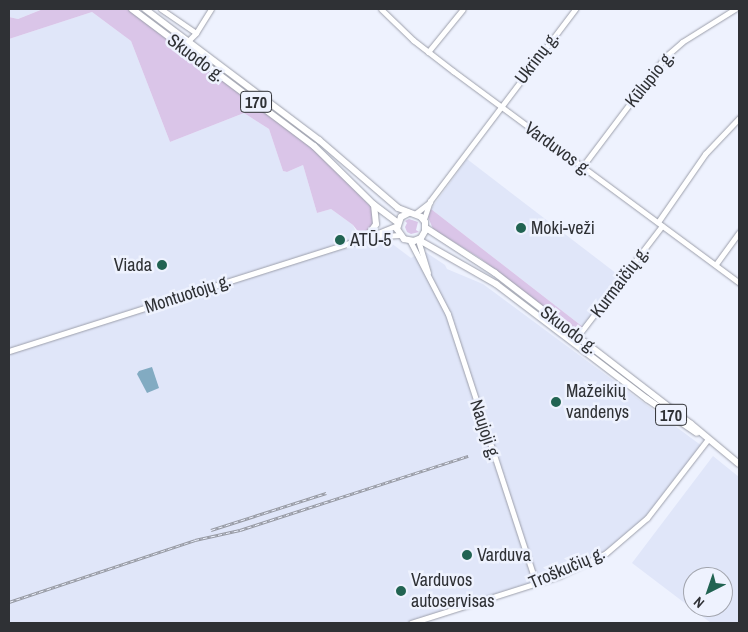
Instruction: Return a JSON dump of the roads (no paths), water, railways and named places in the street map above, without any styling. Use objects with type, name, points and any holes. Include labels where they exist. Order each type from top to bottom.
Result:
[{"type":"main road","name":"Skuodo g.","points":[[132,9],[314,146],[373,204],[397,224]]},
{"type":"main road","name":"Skuodo g.","points":[[145,9],[318,140],[398,208],[413,213]]},
{"type":"main road","points":[[367,238],[377,220],[373,204]]},
{"type":"main road","points":[[413,213],[424,219],[426,228],[418,240],[410,242],[400,235],[397,224],[401,217],[413,213]]},
{"type":"main road","name":"Skuodo g.","points":[[426,228],[484,265],[691,424],[739,464]]},
{"type":"main road","name":"Skuodo g.","points":[[418,240],[485,277],[647,399],[708,439]]},
{"type":"street","points":[[161,9],[196,33]]},
{"type":"street","points":[[182,47],[196,33],[211,9]]},
{"type":"street","name":"Varduvos g.","points":[[381,9],[428,52],[716,264],[739,283]]},
{"type":"street","points":[[428,52],[462,9]]},
{"type":"street","name":"Ukrinų g.","points":[[430,202],[500,106],[575,9]]},
{"type":"street","name":"Kūlupio g.","points":[[582,167],[665,57],[682,42],[735,9]]},
{"type":"street","name":"Kurmaičių g.","points":[[578,337],[660,224],[705,154],[739,118]]},
{"type":"street","points":[[413,213],[430,202]]},
{"type":"street","points":[[424,219],[430,202]]},
{"type":"street","name":"Montuotojų g.","points":[[9,352],[367,238],[397,224]]},
{"type":"street","points":[[716,264],[739,232]]},
{"type":"street","name":"Montuotojų g.","points":[[367,238],[400,235]]},
{"type":"street","name":"Naujoji g.","points":[[418,240],[430,279]]},
{"type":"street","name":"Naujoji g.","points":[[410,242],[448,314],[536,583]]},
{"type":"street","name":"Troškučių g.","points":[[411,623],[536,583],[592,561],[631,534],[662,502],[708,439]]},
{"type":"water","points":[[152,367],[159,388],[147,393],[137,374],[139,371]]},
{"type":"railway","points":[[9,602],[195,540],[240,530],[468,456]]},
{"type":"railway","points":[[211,530],[326,493]]},
{"type":"place","name":"Moki-veži","points":[[521,228]]},
{"type":"place","name":"ATŪ-5","points":[[340,240]]},
{"type":"place","name":"Viada","points":[[162,265]]},
{"type":"place","name":"Mažeikių vandenys","points":[[556,402]]},
{"type":"place","name":"Varduva","points":[[467,555]]},
{"type":"place","name":"Varduvos autoservisas","points":[[401,591]]}]
